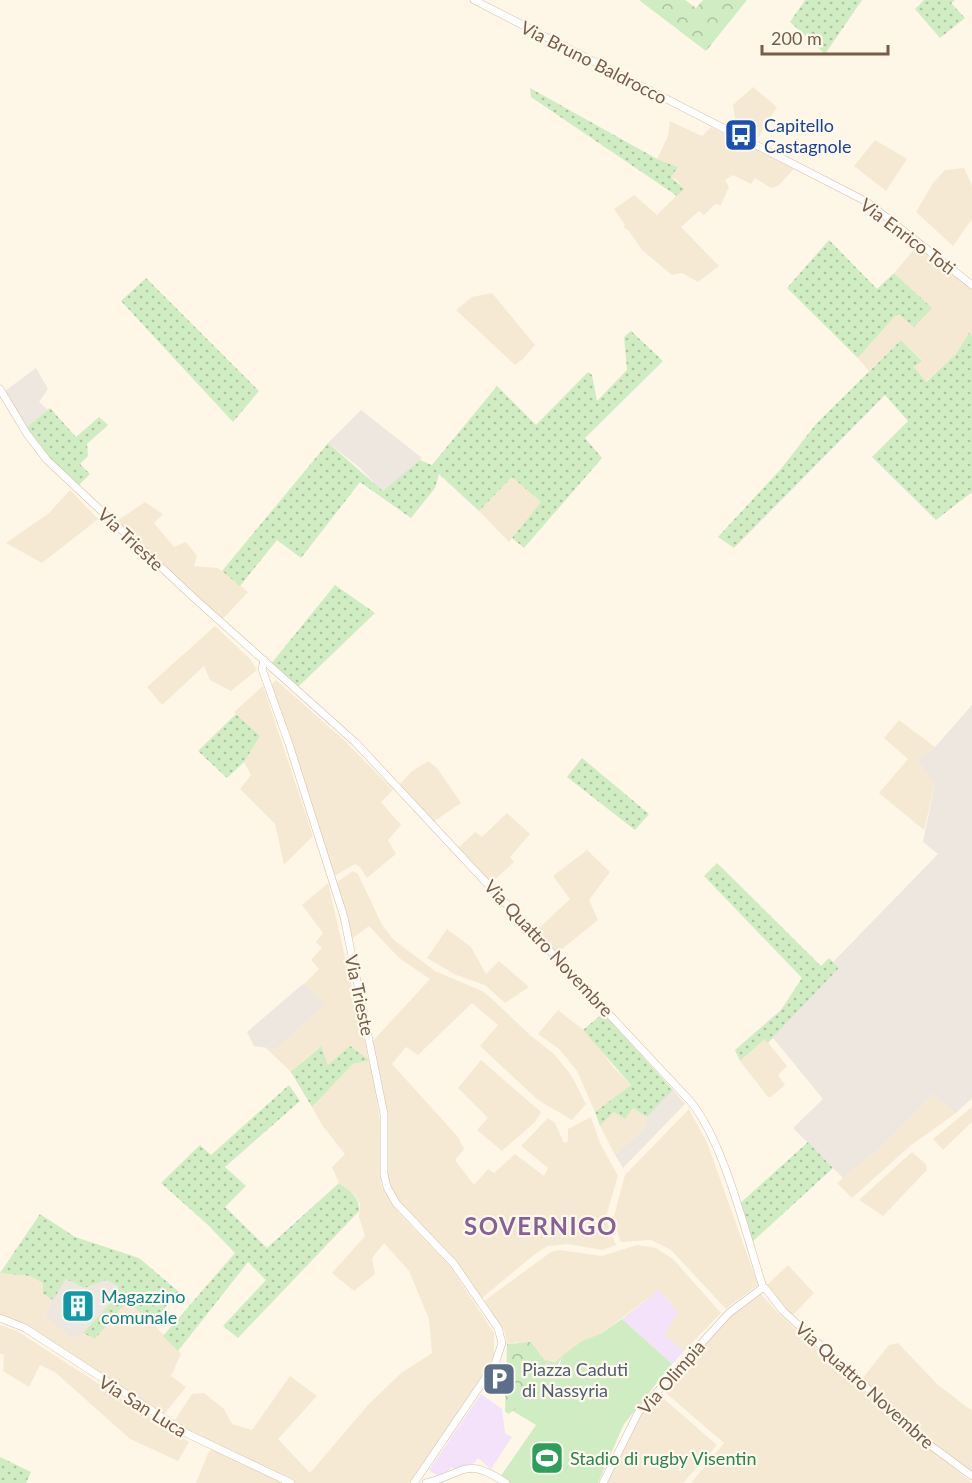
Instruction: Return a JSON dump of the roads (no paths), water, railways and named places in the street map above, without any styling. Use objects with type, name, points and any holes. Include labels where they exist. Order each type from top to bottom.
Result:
[{"type":"main road","name":"Via Bruno Baldrocco","points":[[474,0],[714,124]]},
{"type":"main road","name":"Via Enrico Toti","points":[[714,124],[867,202],[972,285]]},
{"type":"main road","name":"Via Trieste","points":[[0,389],[47,460],[264,660],[262,666],[344,916],[384,1114],[384,1174],[387,1187],[396,1203],[454,1264],[498,1328],[502,1338],[501,1349],[495,1364],[415,1483]]},
{"type":"main road","name":"Via Quattro Novembre","points":[[264,660],[356,742],[703,1117],[718,1153],[763,1287],[783,1311],[926,1442],[972,1476]]},
{"type":"main road","points":[[267,681],[272,668]]},
{"type":"main road","name":"Via Olimpia","points":[[603,1483],[638,1413],[729,1313],[763,1287]]},
{"type":"main road","name":"Via San Luca","points":[[0,1318],[25,1328],[188,1434],[291,1483]]},
{"type":"main road","points":[[426,1483],[470,1467],[484,1469],[506,1483]]},
{"type":"place","name":"Capitello Castagnole","points":[[741,135]]},
{"type":"place","name":"Magazzino comunale","points":[[78,1306]]},
{"type":"place","name":"Piazza Caduti di Nassyria","points":[[499,1379]]},
{"type":"place","name":"Stadio di rugby Visentin","points":[[547,1458]]},
{"type":"district","name":"SOVERNIGO","points":[[541,1225]]}]
